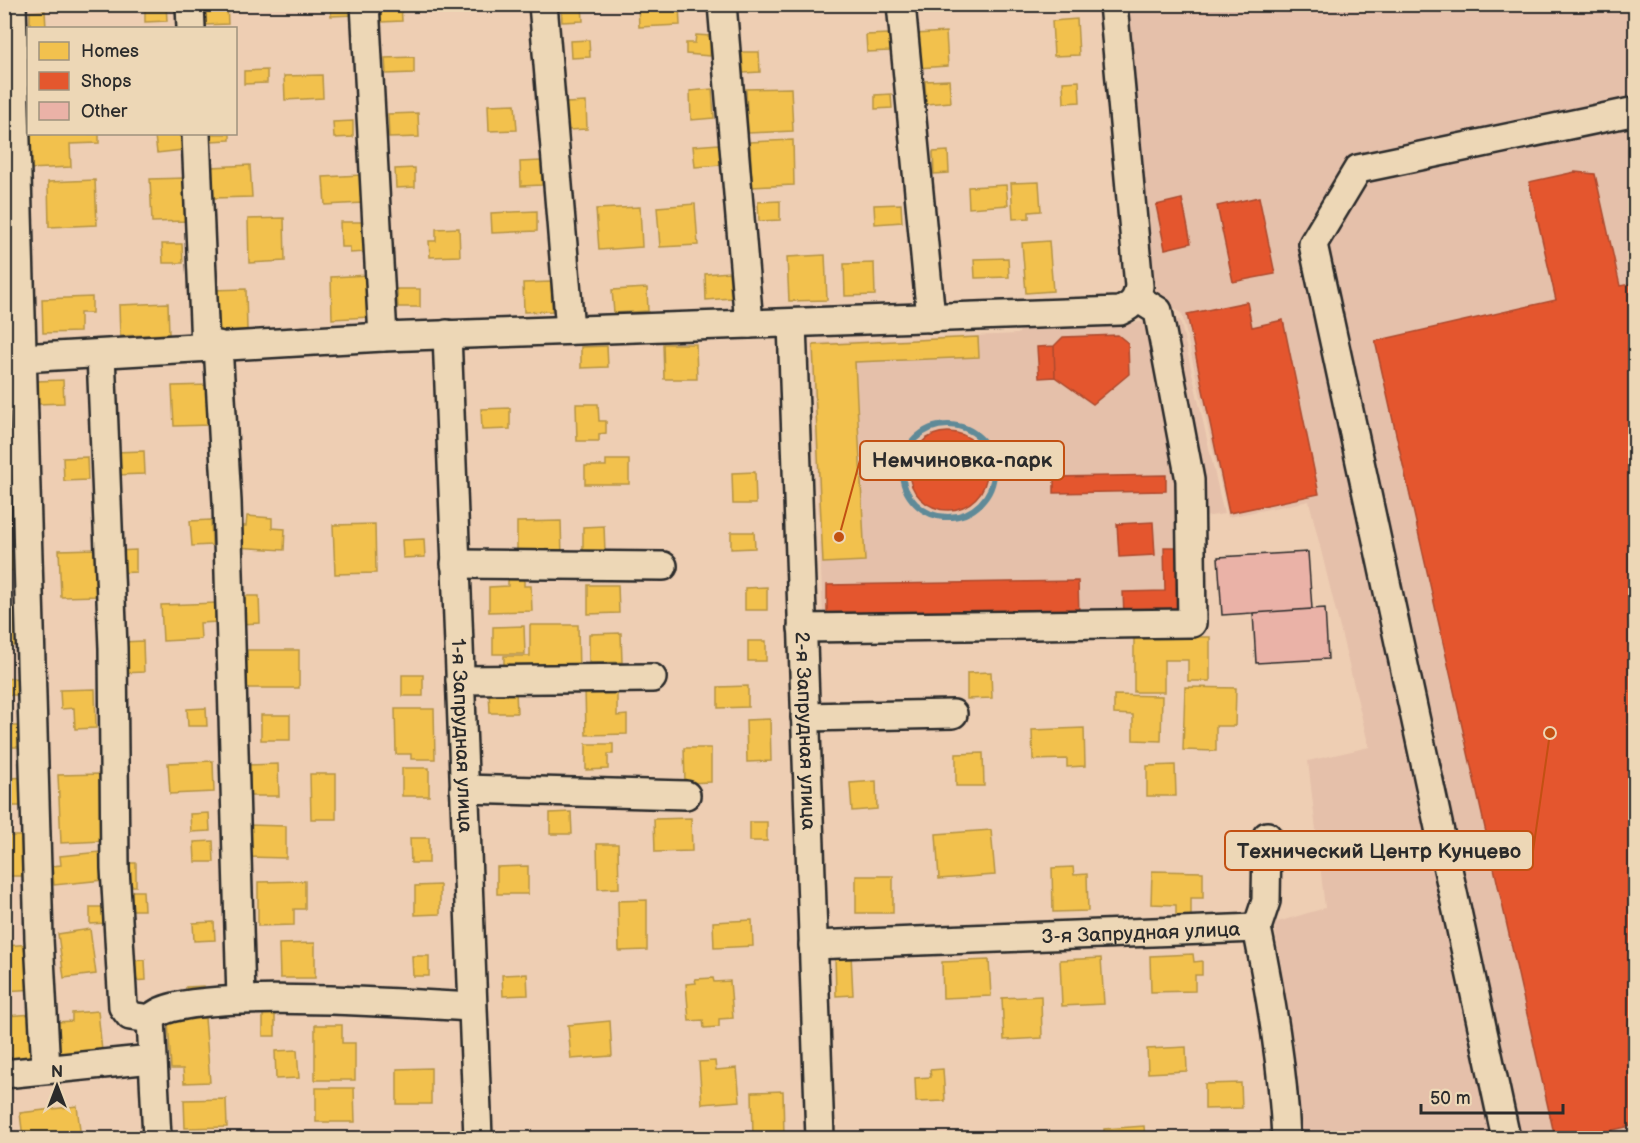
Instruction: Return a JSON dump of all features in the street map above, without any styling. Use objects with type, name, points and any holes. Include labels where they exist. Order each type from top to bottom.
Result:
[{"type":"street","points":[[12,4],[14,359],[46,1069]]},
{"type":"street","points":[[190,4],[191,27]]},
{"type":"street","points":[[365,4],[383,337]]},
{"type":"street","points":[[543,4],[570,330]]},
{"type":"street","points":[[722,4],[749,324]]},
{"type":"street","points":[[901,4],[931,318]]},
{"type":"street","points":[[1113,4],[1139,286],[1129,305]]},
{"type":"street","points":[[1506,1138],[1313,244],[1358,169],[1635,111]]},
{"type":"street","points":[[196,135],[212,346],[227,502],[241,999]]},
{"type":"street","points":[[14,359],[383,337],[931,318],[1129,305],[1158,311],[1190,480],[1192,623],[802,628]]},
{"type":"street","name":"2-я Запрудная улица","points":[[792,323],[820,1138]]},
{"type":"street","name":"1-я Запрудная улица","points":[[447,334],[478,1138]]},
{"type":"street","points":[[101,354],[112,636],[115,868],[123,1007],[130,1016],[151,1019]]},
{"type":"street","points":[[455,564],[663,566]]},
{"type":"street","points":[[460,680],[652,678]]},
{"type":"street","points":[[805,717],[953,714]]},
{"type":"street","points":[[464,789],[686,795]]},
{"type":"street","points":[[1257,928],[1266,901],[1267,836]]},
{"type":"street","name":"3-я Запрудная улица","points":[[813,945],[1257,928],[1275,1018],[1286,1138]]},
{"type":"street","points":[[157,1138],[151,1019],[162,1009],[241,999],[375,1001],[472,1007]]},
{"type":"street","points":[[4,1074],[152,1059]]},
{"type":"shaded area","points":[[1126,5],[1635,5],[1635,1138],[1303,1138],[1293,1040],[1274,923],[1325,908],[1308,761],[1369,747],[1309,501],[1228,517],[1182,314],[1153,293]]},
{"type":"shaded area","points":[[1180,320],[1224,514],[1197,518],[1200,632],[824,637],[811,343],[1018,334],[1021,329]]},
{"type":"building: Homes","points":[[166,4],[167,21],[145,22],[145,5]]},
{"type":"building: Homes","points":[[227,4],[228,24],[204,25],[203,5]]},
{"type":"building: Homes","points":[[330,4],[353,4],[354,15],[331,16]]},
{"type":"building: Homes","points":[[380,4],[401,4],[402,21],[381,22]]},
{"type":"building: Homes","points":[[497,4],[519,4],[520,10],[497,11]]},
{"type":"building: Homes","points":[[561,4],[582,4],[583,21],[562,22]]},
{"type":"building: Homes","points":[[638,4],[679,4],[680,25],[639,27]]},
{"type":"building: Homes","points":[[920,4],[947,4],[947,8],[920,10]]},
{"type":"building: Homes","points":[[45,11],[46,27],[30,27],[30,12]]},
{"type":"building: Homes","points":[[1077,19],[1079,55],[1054,56],[1052,21]]},
{"type":"building: Homes","points":[[946,32],[948,66],[917,68],[915,34]]},
{"type":"building: Homes","points":[[889,34],[890,51],[867,52],[866,35]]},
{"type":"building: Homes","points":[[696,35],[711,36],[710,56],[686,54],[686,43],[695,43]]},
{"type":"building: Homes","points":[[589,40],[590,57],[571,58],[570,41]]},
{"type":"building: Homes","points":[[742,52],[759,52],[760,72],[743,73]]},
{"type":"building: Homes","points":[[414,57],[414,73],[386,74],[385,58]]},
{"type":"building: Homes","points":[[267,70],[267,83],[244,84],[244,71]]},
{"type":"building: Homes","points":[[322,75],[323,98],[285,100],[284,76]]},
{"type":"building: Homes","points":[[949,80],[951,102],[926,104],[925,81]]},
{"type":"building: Homes","points":[[1079,81],[1080,102],[1064,103],[1063,82]]},
{"type":"building: Homes","points":[[791,88],[793,131],[748,133],[746,89]]},
{"type":"building: Homes","points":[[712,89],[714,118],[691,120],[690,91]]},
{"type":"building: Homes","points":[[891,94],[892,108],[875,109],[875,95]]},
{"type":"building: Homes","points":[[586,102],[587,129],[568,130],[566,103]]},
{"type":"building: Homes","points":[[515,104],[517,130],[489,131],[488,105]]},
{"type":"building: Homes","points":[[418,113],[419,137],[389,138],[388,114]]},
{"type":"building: Homes","points":[[353,121],[353,137],[334,138],[333,122]]},
{"type":"building: Homes","points":[[28,135],[99,135],[99,143],[70,144],[71,167],[28,169]]},
{"type":"building: Homes","points":[[181,135],[183,150],[157,153],[155,136]]},
{"type":"building: Homes","points":[[209,135],[230,135],[230,140],[210,141]]},
{"type":"building: Homes","points":[[793,140],[794,185],[752,187],[750,142]]},
{"type":"building: Homes","points":[[719,144],[721,165],[695,167],[693,146]]},
{"type":"building: Homes","points":[[948,151],[949,173],[934,174],[933,152]]},
{"type":"building: Homes","points":[[541,161],[542,185],[521,186],[520,162]]},
{"type":"building: Homes","points":[[250,165],[252,197],[213,198],[212,167]]},
{"type":"building: Homes","points":[[415,168],[415,187],[396,188],[395,169]]},
{"type":"building: Homes","points":[[361,175],[363,203],[325,205],[323,177]]},
{"type":"building: Homes","points":[[185,178],[187,221],[152,222],[150,179]]},
{"type":"building: Homes","points":[[95,180],[97,225],[49,227],[48,182]]},
{"type":"building: Homes","points":[[1039,182],[1041,211],[1029,212],[1029,218],[1013,219],[1011,183]]},
{"type":"building: Homes","points":[[1006,185],[1008,205],[969,208],[968,187]]},
{"type":"building: Homes","points":[[780,201],[780,220],[759,221],[758,202]]},
{"type":"building: Homes","points":[[695,204],[698,245],[660,247],[657,207]]},
{"type":"building: Homes","points":[[901,204],[902,222],[875,224],[874,205]]},
{"type":"building: Homes","points":[[640,207],[642,247],[599,250],[596,209]]},
{"type":"building: Homes","points":[[537,211],[537,231],[492,233],[491,213]]},
{"type":"building: Homes","points":[[284,218],[285,261],[249,263],[248,219]]},
{"type":"building: Homes","points":[[340,222],[366,222],[367,252],[350,253],[350,247],[341,247]]},
{"type":"building: Homes","points":[[459,228],[460,256],[430,257],[429,241],[436,241],[436,229]]},
{"type":"building: Homes","points":[[1049,241],[1053,291],[1026,293],[1022,243]]},
{"type":"building: Homes","points":[[162,244],[182,244],[183,263],[163,263]]},
{"type":"building: Homes","points":[[825,255],[827,300],[789,301],[787,257]]},
{"type":"building: Homes","points":[[1008,258],[1009,277],[975,278],[974,259]]},
{"type":"building: Homes","points":[[874,263],[875,295],[845,296],[844,264]]},
{"type":"building: Homes","points":[[729,272],[731,298],[706,300],[705,274]]},
{"type":"building: Homes","points":[[369,275],[370,317],[332,319],[331,277]]},
{"type":"building: Homes","points":[[551,282],[552,311],[524,312],[523,283]]},
{"type":"building: Homes","points":[[647,288],[648,311],[614,313],[612,290]]},
{"type":"building: Homes","points":[[246,289],[247,330],[214,331],[212,290]]},
{"type":"building: Homes","points":[[397,289],[420,289],[420,307],[398,307]]},
{"type":"building: Homes","points":[[92,297],[92,313],[80,313],[80,332],[43,333],[42,299]]},
{"type":"building: Homes","points":[[168,303],[169,334],[120,336],[119,305]]},
{"type":"building: Homes","points":[[978,337],[979,357],[855,362],[865,561],[823,563],[813,345]]},
{"type":"building: Homes","points":[[663,344],[696,344],[697,379],[664,379]]},
{"type":"building: Homes","points":[[607,346],[608,367],[581,368],[581,347]]},
{"type":"building: Homes","points":[[13,374],[14,410],[4,411],[4,375]]},
{"type":"building: Homes","points":[[63,380],[64,403],[38,404],[37,381]]},
{"type":"building: Homes","points":[[209,385],[210,425],[174,426],[172,386]]},
{"type":"building: Homes","points":[[576,404],[598,404],[599,421],[606,421],[606,433],[599,434],[599,441],[577,441]]},
{"type":"building: Homes","points":[[510,408],[510,429],[482,430],[481,409]]},
{"type":"building: Homes","points":[[144,451],[145,474],[115,475],[114,452]]},
{"type":"building: Homes","points":[[87,457],[88,480],[64,481],[63,458]]},
{"type":"building: Homes","points":[[606,460],[629,460],[629,484],[585,484],[585,466],[606,466]]},
{"type":"building: Homes","points":[[755,472],[756,504],[733,504],[732,473]]},
{"type":"building: Homes","points":[[247,516],[272,518],[272,528],[285,529],[284,550],[236,547],[237,526],[246,526]]},
{"type":"building: Homes","points":[[211,520],[212,545],[192,546],[190,521]]},
{"type":"building: Homes","points":[[561,521],[562,557],[517,558],[517,522]]},
{"type":"building: Homes","points":[[375,524],[376,573],[335,574],[333,525]]},
{"type":"building: Homes","points":[[604,526],[605,552],[583,553],[583,527]]},
{"type":"building: Homes","points":[[731,532],[754,532],[755,548],[731,549]]},
{"type":"building: Homes","points":[[424,539],[425,557],[403,558],[402,540]]},
{"type":"building: Homes","points":[[96,549],[98,596],[61,597],[59,550]]},
{"type":"building: Homes","points":[[136,550],[136,572],[117,573],[116,551]]},
{"type":"building: Homes","points":[[4,551],[18,551],[19,570],[4,571]]},
{"type":"building: Homes","points":[[508,575],[524,575],[524,586],[531,586],[532,611],[489,612],[489,587],[508,586]]},
{"type":"building: Homes","points":[[588,585],[618,585],[619,613],[588,614]]},
{"type":"building: Homes","points":[[767,587],[767,610],[745,610],[745,588]]},
{"type":"building: Homes","points":[[239,596],[259,596],[260,623],[240,624]]},
{"type":"building: Homes","points":[[217,603],[218,622],[200,623],[201,639],[163,641],[161,605]]},
{"type":"building: Homes","points":[[22,607],[23,646],[4,646],[4,608]]},
{"type":"building: Homes","points":[[530,625],[578,625],[579,675],[504,667],[504,656],[530,656]]},
{"type":"building: Homes","points":[[524,626],[525,654],[493,654],[493,627]]},
{"type":"building: Homes","points":[[621,633],[622,662],[589,663],[589,634]]},
{"type":"building: Homes","points":[[1134,637],[1210,637],[1210,681],[1188,681],[1188,660],[1164,660],[1164,692],[1134,692]]},
{"type":"building: Homes","points":[[143,641],[144,672],[122,673],[121,642]]},
{"type":"building: Homes","points":[[748,641],[766,641],[766,661],[748,661]]},
{"type":"building: Homes","points":[[247,650],[299,650],[299,688],[247,688]]},
{"type":"building: Homes","points":[[991,672],[992,698],[967,699],[967,673]]},
{"type":"building: Homes","points":[[402,675],[423,675],[423,696],[402,696]]},
{"type":"building: Homes","points":[[17,678],[18,695],[4,695],[4,679]]},
{"type":"building: Homes","points":[[748,686],[748,707],[718,708],[718,687]]},
{"type":"building: Homes","points":[[1185,687],[1236,688],[1235,726],[1216,726],[1216,751],[1183,750]]},
{"type":"building: Homes","points":[[585,688],[617,688],[617,716],[627,715],[627,734],[586,735]]},
{"type":"building: Homes","points":[[95,689],[96,728],[75,729],[74,708],[61,709],[60,690]]},
{"type":"building: Homes","points":[[489,691],[516,691],[517,713],[490,713]]},
{"type":"building: Homes","points":[[1114,695],[1162,696],[1161,741],[1133,740],[1133,715],[1114,714]]},
{"type":"building: Homes","points":[[206,708],[207,726],[188,726],[187,709]]},
{"type":"building: Homes","points":[[395,709],[434,709],[435,759],[411,759],[411,754],[396,754]]},
{"type":"building: Homes","points":[[261,715],[290,715],[290,740],[261,740]]},
{"type":"building: Homes","points":[[770,719],[771,761],[747,762],[746,720]]},
{"type":"building: Homes","points":[[4,726],[23,726],[23,747],[5,747]]},
{"type":"building: Homes","points":[[1084,728],[1085,766],[1067,767],[1067,759],[1033,760],[1032,730]]},
{"type":"building: Homes","points":[[586,744],[613,744],[613,754],[608,754],[608,769],[586,770]]},
{"type":"building: Homes","points":[[684,748],[711,748],[711,782],[685,783]]},
{"type":"building: Homes","points":[[983,753],[984,786],[956,786],[956,754]]},
{"type":"building: Homes","points":[[213,761],[214,792],[170,794],[168,763]]},
{"type":"building: Homes","points":[[278,764],[279,796],[246,796],[246,765]]},
{"type":"building: Homes","points":[[1175,765],[1176,796],[1147,796],[1147,766]]},
{"type":"building: Homes","points":[[402,768],[429,768],[429,796],[402,796]]},
{"type":"building: Homes","points":[[101,774],[103,841],[61,843],[58,775]]},
{"type":"building: Homes","points":[[310,774],[336,774],[336,819],[311,819]]},
{"type":"building: Homes","points":[[28,777],[29,806],[10,806],[10,778]]},
{"type":"building: Homes","points":[[876,781],[877,809],[852,811],[850,783]]},
{"type":"building: Homes","points":[[571,812],[572,834],[550,834],[550,813]]},
{"type":"building: Homes","points":[[209,813],[210,831],[191,832],[190,814]]},
{"type":"building: Homes","points":[[691,818],[692,851],[655,852],[654,819]]},
{"type":"building: Homes","points":[[750,822],[767,822],[767,841],[750,841]]},
{"type":"building: Homes","points":[[248,825],[286,826],[286,858],[247,857]]},
{"type":"building: Homes","points":[[991,830],[995,875],[939,879],[936,834]]},
{"type":"building: Homes","points":[[4,836],[24,836],[25,876],[4,876]]},
{"type":"building: Homes","points":[[410,838],[429,838],[429,863],[411,863]]},
{"type":"building: Homes","points":[[213,841],[214,862],[195,862],[194,842]]},
{"type":"building: Homes","points":[[597,844],[618,844],[619,888],[598,889]]},
{"type":"building: Homes","points":[[100,852],[103,880],[54,885],[52,866],[61,865],[60,856]]},
{"type":"building: Homes","points":[[120,863],[136,863],[136,886],[120,886]]},
{"type":"building: Homes","points":[[528,866],[528,894],[497,894],[497,867]]},
{"type":"building: Homes","points":[[1073,867],[1074,875],[1087,874],[1088,911],[1053,912],[1052,868]]},
{"type":"building: Homes","points":[[1152,871],[1203,872],[1203,898],[1191,898],[1191,916],[1176,916],[1176,905],[1151,904]]},
{"type":"building: Homes","points":[[856,876],[893,876],[893,913],[856,913]]},
{"type":"building: Homes","points":[[305,881],[305,909],[294,909],[294,925],[258,926],[258,882]]},
{"type":"building: Homes","points":[[440,885],[440,914],[415,915],[415,886]]},
{"type":"building: Homes","points":[[125,891],[143,891],[144,910],[126,910]]},
{"type":"building: Homes","points":[[647,900],[647,950],[619,951],[618,901]]},
{"type":"building: Homes","points":[[90,907],[107,907],[107,923],[90,924]]},
{"type":"building: Homes","points":[[752,920],[753,946],[714,948],[713,922]]},
{"type":"building: Homes","points":[[214,922],[215,940],[194,941],[193,923]]},
{"type":"building: Homes","points":[[90,929],[96,974],[64,978],[58,934]]},
{"type":"building: Homes","points":[[315,943],[315,978],[280,978],[279,944]]},
{"type":"building: Homes","points":[[33,944],[36,989],[4,991],[4,946]]},
{"type":"building: Homes","points":[[851,954],[853,995],[836,996],[835,955]]},
{"type":"building: Homes","points":[[1193,954],[1194,962],[1202,961],[1202,975],[1195,975],[1195,991],[1151,992],[1150,956]]},
{"type":"building: Homes","points":[[412,956],[429,956],[429,976],[413,976]]},
{"type":"building: Homes","points":[[1101,958],[1104,1004],[1062,1006],[1060,960]]},
{"type":"building: Homes","points":[[145,960],[146,980],[131,981],[129,961]]},
{"type":"building: Homes","points":[[989,960],[991,996],[943,998],[942,962]]},
{"type":"building: Homes","points":[[527,974],[528,995],[503,996],[502,975]]},
{"type":"building: Homes","points":[[713,978],[714,982],[730,981],[733,1018],[719,1019],[719,1027],[704,1028],[703,1020],[689,1021],[686,984],[696,983],[695,979]]},
{"type":"building: Homes","points":[[204,986],[204,997],[187,997],[186,987]]},
{"type":"building: Homes","points":[[1041,996],[1042,1038],[1004,1040],[1002,998]]},
{"type":"building: Homes","points":[[98,1011],[102,1051],[59,1055],[56,1022],[72,1021],[72,1013]]},
{"type":"building: Homes","points":[[275,1013],[275,1036],[263,1036],[263,1014]]},
{"type":"building: Homes","points":[[34,1014],[37,1060],[8,1062],[5,1016]]},
{"type":"building: Homes","points":[[205,1018],[210,1082],[184,1083],[183,1069],[171,1069],[168,1020]]},
{"type":"building: Homes","points":[[610,1021],[612,1056],[571,1059],[568,1025]]},
{"type":"building: Homes","points":[[315,1025],[342,1025],[342,1043],[355,1043],[355,1080],[315,1080]]},
{"type":"building: Homes","points":[[1186,1047],[1187,1071],[1148,1073],[1147,1049]]},
{"type":"building: Homes","points":[[297,1050],[299,1078],[276,1079],[275,1051]]},
{"type":"building: Homes","points":[[715,1061],[716,1070],[737,1068],[740,1101],[702,1104],[699,1062]]},
{"type":"building: Homes","points":[[431,1068],[431,1104],[397,1104],[397,1069]]},
{"type":"building: Homes","points":[[943,1069],[945,1101],[916,1102],[915,1078],[931,1077],[930,1070]]},
{"type":"building: Homes","points":[[1241,1083],[1242,1108],[1205,1109],[1205,1084]]},
{"type":"building: Homes","points":[[316,1088],[354,1088],[355,1122],[316,1122]]},
{"type":"building: Homes","points":[[783,1091],[784,1137],[753,1138],[752,1092]]},
{"type":"building: Homes","points":[[226,1099],[227,1127],[185,1128],[184,1100]]},
{"type":"building: Homes","points":[[77,1106],[81,1138],[23,1138],[20,1113]]},
{"type":"building: Homes","points":[[1144,1126],[1145,1138],[1080,1138],[1104,1137],[1104,1129]]},
{"type":"building: Homes","points":[[428,1136],[428,1138],[404,1138],[404,1137]]},
{"type":"building: Shops","points":[[1575,172],[1595,174],[1620,286],[1636,283],[1636,1125],[1576,1138],[1555,1138],[1375,341],[1556,300],[1529,182]]},
{"type":"building: Shops","points":[[1259,197],[1275,274],[1233,282],[1217,206]]},
{"type":"building: Shops","points":[[1182,199],[1191,243],[1165,249],[1156,205]]},
{"type":"building: Shops","points":[[1636,232],[1636,252],[1633,252],[1629,233]]},
{"type":"building: Shops","points":[[1247,302],[1252,327],[1283,320],[1319,494],[1229,513],[1187,314]]},
{"type":"building: Shops","points":[[1118,335],[1128,343],[1129,374],[1093,404],[1055,377],[1054,346],[1063,337]]},
{"type":"building: Shops","points":[[1054,346],[1055,377],[1039,378],[1037,347]]},
{"type":"building: Shops","points":[[940,432],[956,432],[970,438],[981,449],[987,463],[987,479],[981,493],[970,504],[956,510],[940,510],[926,504],[915,493],[909,479],[909,463],[915,449],[926,438]]},
{"type":"building: Shops","points":[[1166,475],[1166,491],[1054,493],[1054,477]]},
{"type":"building: Shops","points":[[1153,522],[1155,555],[1119,557],[1117,524]]},
{"type":"building: Shops","points":[[1164,547],[1182,547],[1184,615],[1124,616],[1123,592],[1165,591]]},
{"type":"building: Shops","points":[[1078,581],[1079,615],[827,619],[827,585]]},
{"type":"building: Other","points":[[1308,552],[1312,609],[1222,615],[1218,557]]},
{"type":"building: Other","points":[[1325,608],[1328,659],[1256,663],[1253,613]]},
{"type":"waterway","points":[[948,425],[966,429],[980,439],[990,453],[994,471],[990,489],[980,503],[966,513],[948,517],[930,513],[916,503],[906,489],[902,471],[906,453],[916,439],[930,429],[948,425]]},
{"type":"place","name":"Немчиновка-парк","points":[[839,537]]},
{"type":"place","name":"Технический Центр Кунцево","points":[[1550,733]]}]
